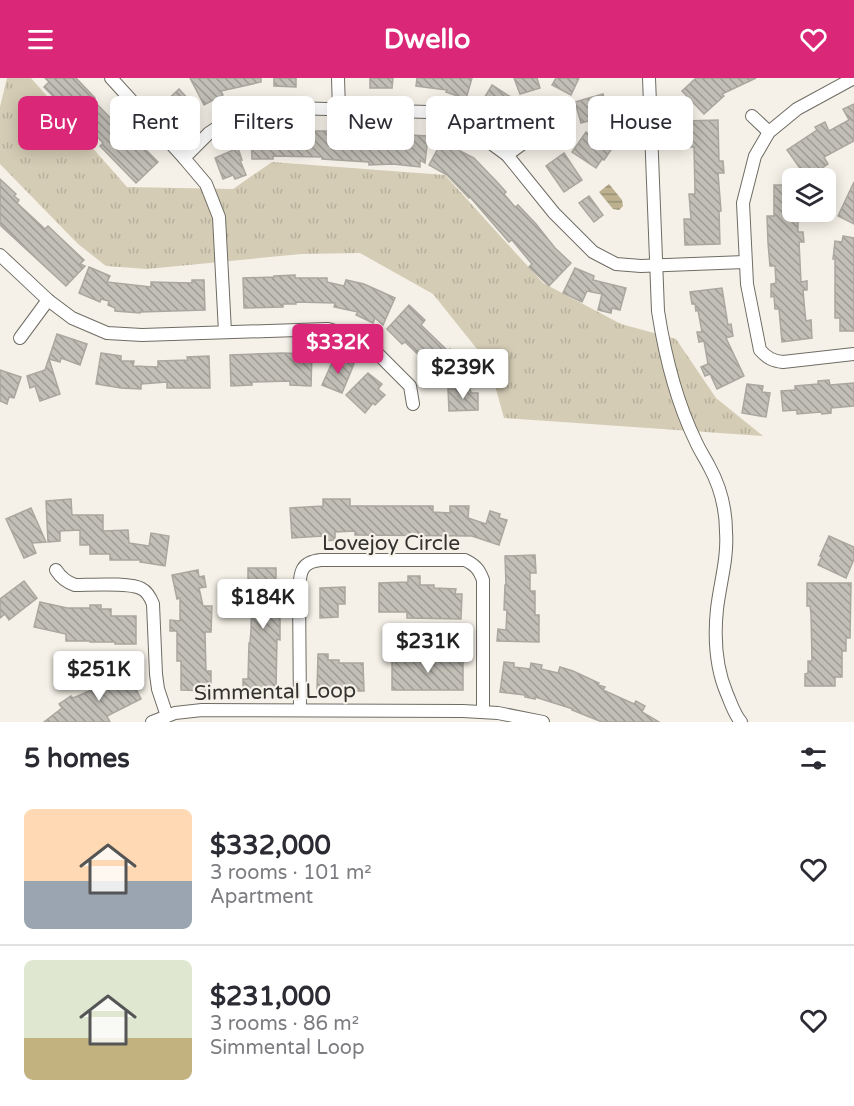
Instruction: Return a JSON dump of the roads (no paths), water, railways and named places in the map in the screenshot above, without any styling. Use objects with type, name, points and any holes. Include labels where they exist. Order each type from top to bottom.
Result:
[{"type":"street","points":[[111,78],[206,184],[219,217],[225,332]]},
{"type":"street","points":[[338,78],[339,96]]},
{"type":"street","points":[[649,78],[658,311],[663,344],[674,386],[696,443],[719,489],[725,514],[726,549],[717,607],[715,640],[722,684],[741,722]]},
{"type":"street","points":[[854,78],[797,109],[769,132],[755,156],[743,203],[747,284],[757,341],[765,357],[783,362],[854,354]]},
{"type":"street","points":[[184,158],[209,133],[236,115],[259,107],[327,109]]},
{"type":"street","points":[[414,112],[449,116],[474,130],[507,155],[554,213],[593,252],[616,264],[640,266],[745,262]]},
{"type":"street","points":[[752,116],[769,132]]},
{"type":"street","points":[[507,155],[514,150]]},
{"type":"street","points":[[0,255],[48,300],[72,318],[107,333],[142,335],[328,329],[363,339],[410,386],[413,404]]},
{"type":"street","points":[[20,338],[48,300]]},
{"type":"street","name":"Lovejoy Circle","points":[[300,710],[299,591],[300,574],[304,566],[312,561],[321,560],[465,560],[474,564],[483,580],[483,712]]},
{"type":"street","points":[[56,570],[60,577],[68,583],[133,586],[143,589],[150,597],[153,604],[158,688],[167,716]]},
{"type":"street","name":"Simmental Loop","points":[[152,722],[175,713],[202,710],[483,712],[543,722]]}]
